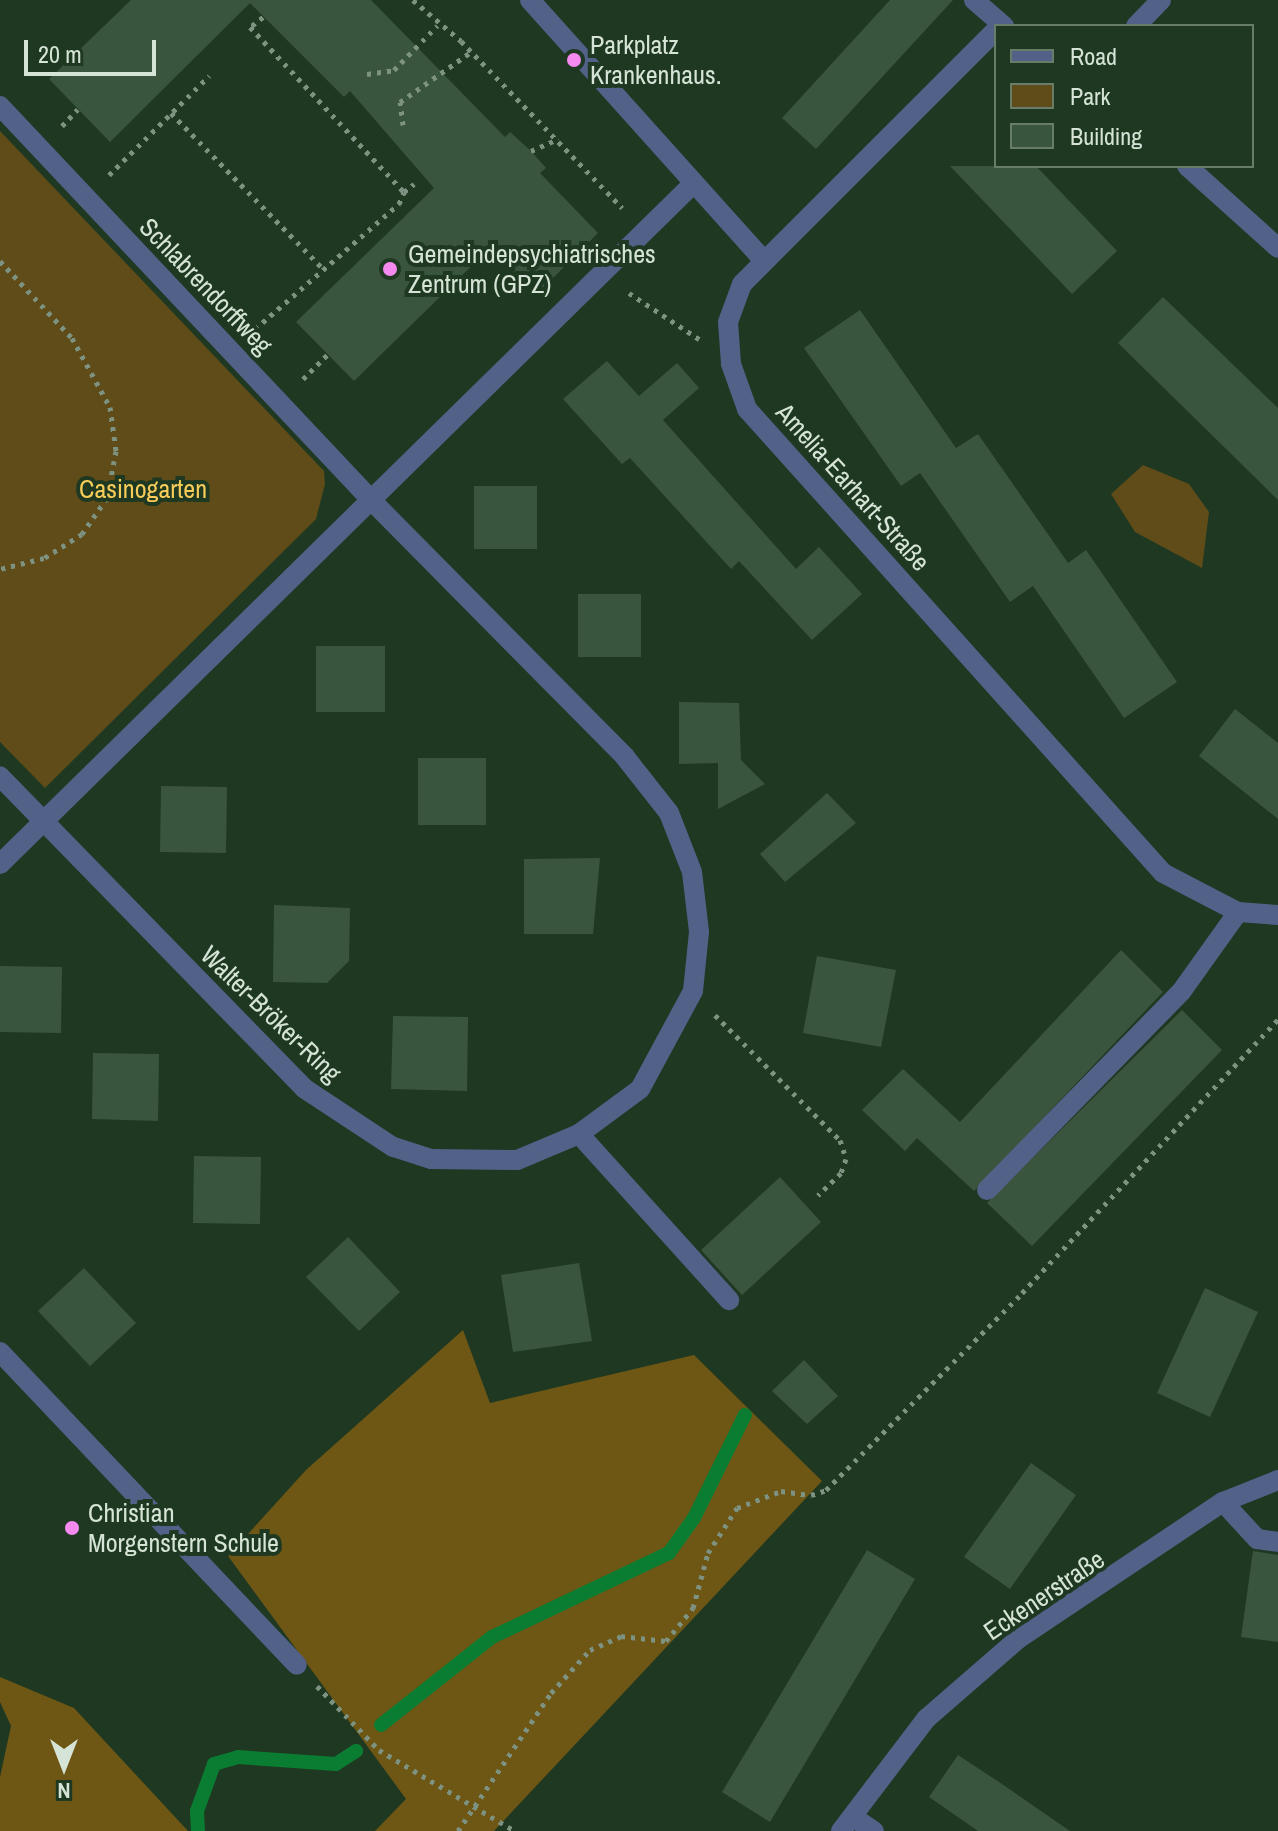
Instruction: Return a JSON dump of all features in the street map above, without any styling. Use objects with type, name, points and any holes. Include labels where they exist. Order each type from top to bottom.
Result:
[{"type":"street","points":[[530,0],[762,259]]},
{"type":"street","points":[[974,0],[997,24]]},
{"type":"street","points":[[1138,24],[1161,0]]},
{"type":"street","name":"Amelia-Earhart-Straße","points":[[994,33],[762,259],[737,295],[727,337],[747,409],[1163,873],[1238,912],[1278,915]]},
{"type":"street","name":"Schlabrendorffweg","points":[[0,106],[374,503]]},
{"type":"street","points":[[1189,168],[1278,248]]},
{"type":"street","points":[[0,864],[374,503],[693,184]]},
{"type":"street","name":"Walter-Bröker-Ring","points":[[0,776],[305,1089],[359,1127],[393,1147],[468,1162],[517,1160],[579,1134],[640,1089],[693,991],[696,902],[685,844],[669,813],[625,757],[374,503]]},
{"type":"street","points":[[987,1190],[1181,992],[1238,912]]},
{"type":"street","points":[[579,1134],[729,1300]]},
{"type":"street","points":[[0,1352],[297,1665]]},
{"type":"street","name":"Eckenerstraße","points":[[847,1824],[926,1719],[1018,1639],[1223,1502],[1278,1480]]},
{"type":"street","points":[[1223,1502],[1257,1539],[1278,1542]]},
{"type":"street","points":[[847,1824],[874,1831]]},
{"type":"path","points":[[413,0],[437,26],[471,52],[645,232]]},
{"type":"path","points":[[263,17],[250,27],[404,192]]},
{"type":"path","points":[[367,74],[394,70],[437,26]]},
{"type":"path","points":[[403,125],[400,102],[471,52]]},
{"type":"path","points":[[86,199],[209,76]]},
{"type":"path","points":[[171,113],[323,269]]},
{"type":"path","points":[[531,151],[558,139]]},
{"type":"path","points":[[232,349],[399,204],[404,192],[414,184]]},
{"type":"path","points":[[0,261],[72,338],[110,407],[116,451],[107,498],[82,534],[44,558],[0,569]]},
{"type":"path","points":[[593,283],[645,298],[688,335],[727,337]]},
{"type":"path","points":[[316,368],[327,355]]},
{"type":"path","points":[[693,991],[840,1140],[846,1159],[841,1173],[818,1195]]},
{"type":"path","points":[[458,1831],[551,1693],[590,1650],[621,1636],[666,1641],[693,1608],[708,1553],[737,1508],[781,1491],[811,1495],[826,1490],[1022,1293],[1278,1019]]},
{"type":"path","points":[[297,1665],[379,1750],[515,1831]]},
{"type":"green space","name":"Casinogarten","points":[[0,131],[324,471],[325,484],[316,519],[45,788],[0,742]]},
{"type":"green space","points":[[1143,465],[1189,484],[1209,512],[1202,568],[1135,532],[1111,494]]},
{"type":"shaded area","points":[[463,1330],[490,1403],[694,1355],[822,1481],[494,1831],[375,1831],[406,1799],[228,1556],[306,1470]]},
{"type":"shaded area","points":[[0,1677],[74,1708],[188,1831],[0,1831],[0,1777],[11,1726],[0,1702]]},
{"type":"building","points":[[131,0],[371,0],[505,137],[510,132],[531,151],[546,168],[540,173],[598,233],[536,295],[491,247],[354,381],[296,322],[434,188],[350,91],[344,97],[250,3],[110,142],[49,79]]},
{"type":"building","points":[[890,0],[953,0],[816,149],[782,118]]},
{"type":"building","points":[[950,166],[1038,168],[1117,251],[1072,294]]},
{"type":"building","points":[[1163,297],[1278,408],[1278,500],[1118,343]]},
{"type":"building","points":[[860,310],[956,448],[978,434],[1068,563],[1086,550],[1177,682],[1124,718],[1033,586],[1010,602],[920,473],[901,486],[804,348]]},
{"type":"building","points":[[607,361],[639,396],[677,363],[699,388],[663,420],[796,569],[819,547],[862,594],[812,640],[739,561],[731,569],[630,458],[622,464],[563,399]]},
{"type":"building","points":[[474,486],[537,486],[537,549],[474,549]]},
{"type":"building","points":[[578,594],[641,594],[641,657],[578,657]]},
{"type":"building","points":[[316,646],[385,646],[385,712],[316,712]]},
{"type":"building","points":[[679,702],[739,703],[741,760],[765,784],[718,809],[718,763],[679,764]]},
{"type":"building","points":[[1235,709],[1278,743],[1278,819],[1199,756]]},
{"type":"building","points":[[418,758],[486,758],[486,825],[418,825]]},
{"type":"building","points":[[161,786],[227,787],[226,853],[160,852]]},
{"type":"building","points":[[827,793],[856,823],[785,882],[760,854]]},
{"type":"building","points":[[600,858],[593,934],[524,934],[524,859]]},
{"type":"building","points":[[274,905],[350,908],[349,961],[327,983],[273,982]]},
{"type":"building","points":[[1121,950],[1163,992],[974,1191],[917,1138],[905,1151],[862,1110],[903,1069],[960,1122]]},
{"type":"building","points":[[817,956],[896,970],[881,1047],[803,1033]]},
{"type":"building","points":[[0,966],[62,967],[61,1033],[0,1032]]},
{"type":"building","points":[[1182,1010],[1222,1050],[1032,1246],[987,1203]]},
{"type":"building","points":[[393,1016],[468,1017],[467,1091],[391,1089]]},
{"type":"building","points":[[93,1053],[159,1054],[158,1121],[92,1119]]},
{"type":"building","points":[[194,1156],[261,1157],[260,1224],[193,1223]]},
{"type":"building","points":[[780,1177],[821,1222],[742,1295],[701,1250]]},
{"type":"building","points":[[348,1237],[400,1292],[359,1331],[306,1277]]},
{"type":"building","points":[[579,1263],[592,1341],[513,1352],[501,1275]]},
{"type":"building","points":[[84,1268],[136,1323],[90,1366],[38,1311]]},
{"type":"building","points":[[1205,1288],[1258,1312],[1210,1417],[1157,1393]]},
{"type":"building","points":[[804,1360],[838,1396],[807,1424],[772,1391]]},
{"type":"building","points":[[1031,1463],[1076,1495],[1010,1589],[964,1557]]},
{"type":"building","points":[[867,1550],[915,1579],[770,1822],[722,1792]]},
{"type":"building","points":[[1253,1551],[1278,1555],[1278,1642],[1241,1637]]},
{"type":"building","points":[[958,1755],[1070,1831],[978,1831],[929,1797]]},
{"type":"waterway","points":[[381,1725],[492,1637],[669,1553],[694,1518],[745,1415]]},
{"type":"waterway","points":[[198,1831],[197,1811],[214,1764],[238,1757],[336,1764],[356,1751]]},
{"type":"place","name":"Parkplatz Krankenhaus.","points":[[574,60]]},
{"type":"place","name":"Gemeindepsychiatrisches Zentrum (GPZ)","points":[[390,269]]},
{"type":"place","name":"Christian Morgenstern Schule","points":[[72,1528]]}]
